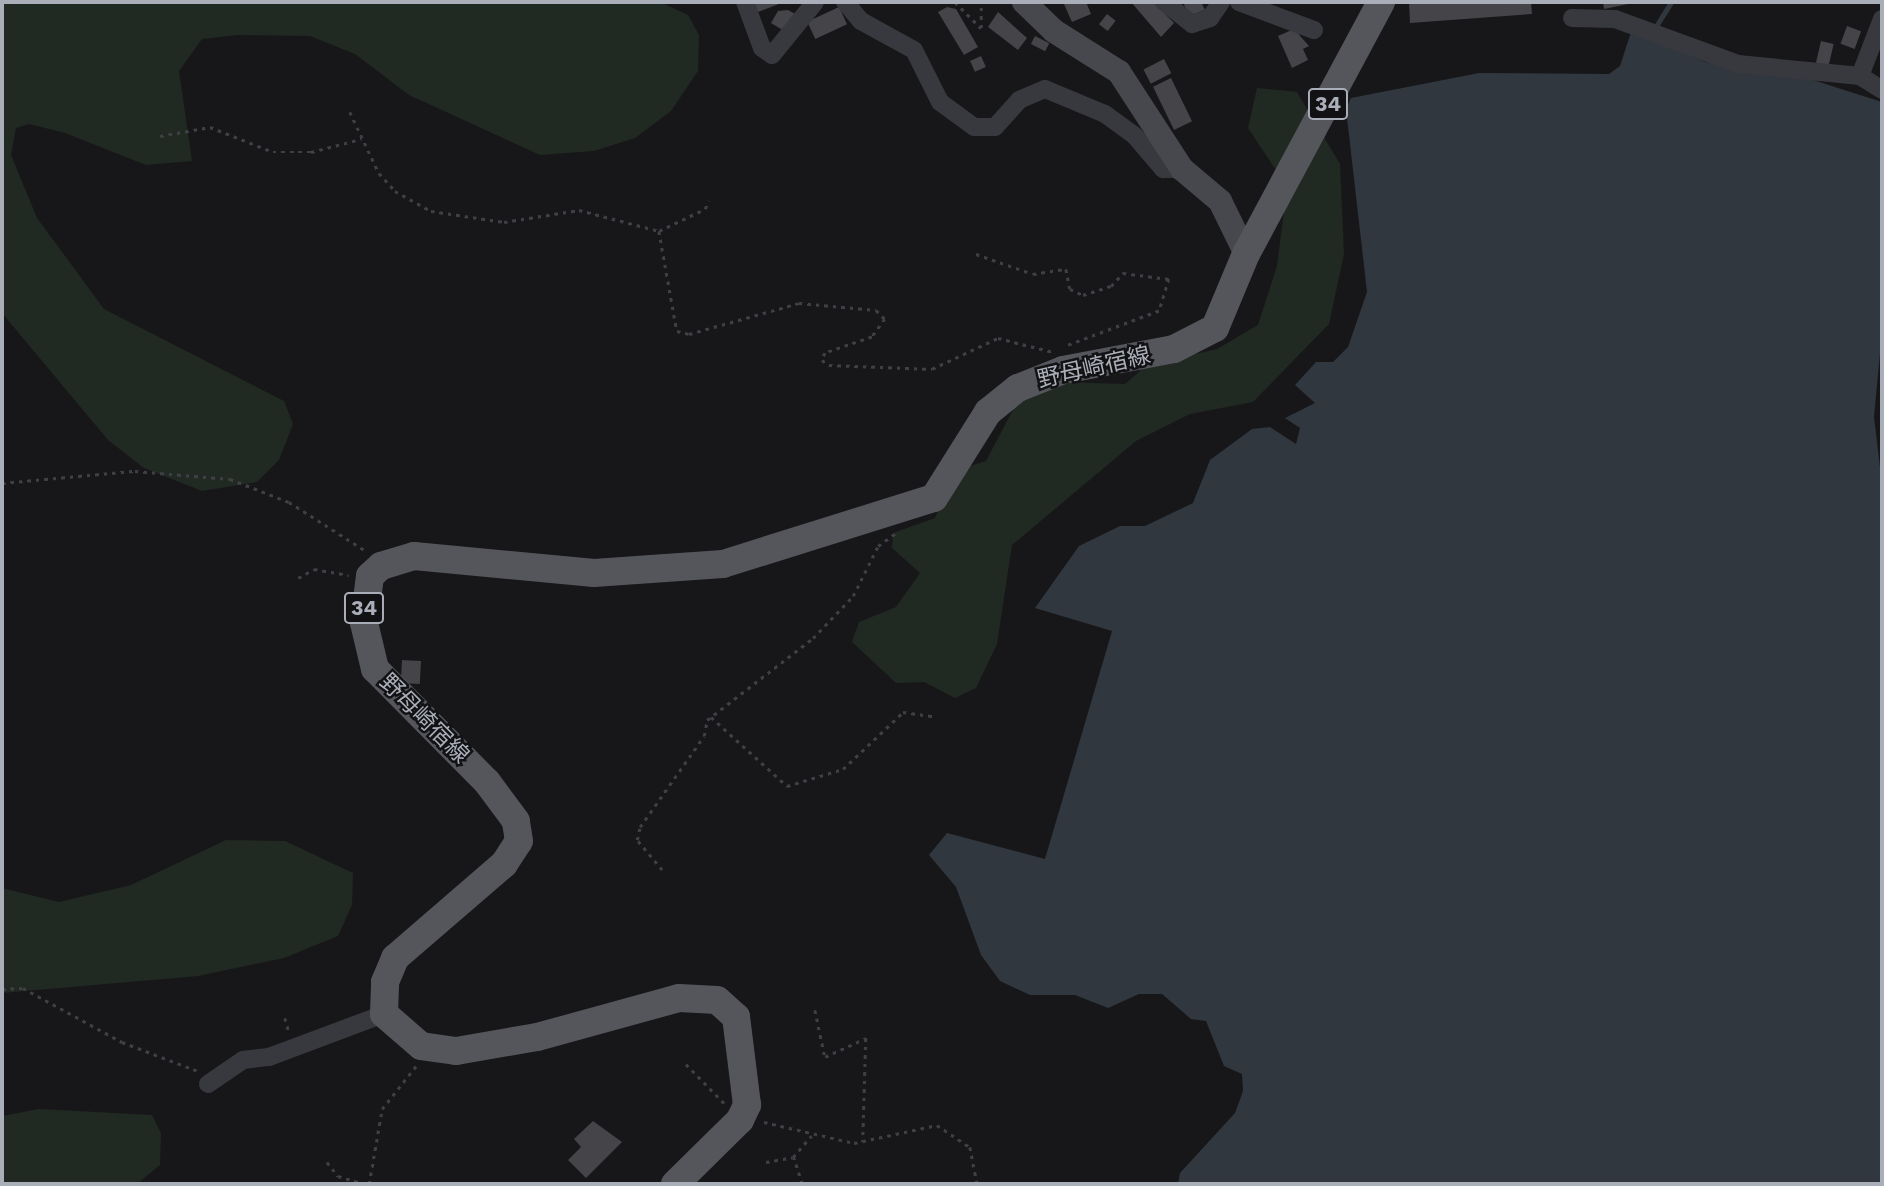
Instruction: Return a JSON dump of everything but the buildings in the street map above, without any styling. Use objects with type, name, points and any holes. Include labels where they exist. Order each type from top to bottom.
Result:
[{"type":"main road","name":"野母崎宿線","points":[[384,1014],[384,982],[395,958],[504,864],[519,841],[516,821],[487,782],[375,669],[364,623],[375,572],[414,556],[594,573],[723,564],[813,539],[934,498],[988,412],[1018,388],[1059,362],[1202,339],[1222,313],[1246,254],[1275,206],[1381,2]]},
{"type":"main road","points":[[384,1014],[421,1046],[456,1051],[524,1039],[679,998],[709,998],[736,1017],[748,1092],[742,1118],[675,1184]]},
{"type":"street","points":[[745,2],[765,53],[772,55],[815,2]]},
{"type":"street","points":[[845,2],[860,21],[914,50],[940,102],[974,127],[995,127],[1018,100],[1045,89],[1105,114],[1134,135],[1163,169],[1182,169]]},
{"type":"street","points":[[1024,2],[1054,31],[1119,72],[1182,169],[1220,201],[1246,254]]},
{"type":"street","points":[[1164,2],[1192,24],[1210,18],[1221,2]]},
{"type":"street","points":[[1239,2],[1314,30]]},
{"type":"street","points":[[1575,12],[1615,19],[1738,64],[1860,76],[1882,90]]},
{"type":"street","points":[[1860,76],[1882,19]]},
{"type":"street","points":[[211,1080],[243,1060],[269,1057],[384,1014]]},
{"type":"path","points":[[881,2],[911,2]]},
{"type":"path","points":[[955,2],[981,27],[981,2]]},
{"type":"path","points":[[350,112],[395,191],[431,211],[504,222],[579,210],[659,231],[705,209],[708,201]]},
{"type":"path","points":[[160,136],[210,127],[273,152],[311,152],[363,138]]},
{"type":"path","points":[[659,231],[677,331],[689,334],[799,303],[876,310],[885,319],[872,337],[825,353],[822,360],[829,365],[932,369],[998,338],[1059,362],[1159,311],[1169,279],[1122,273],[1111,286],[1083,295],[1070,289],[1066,269],[1033,274],[976,254]]},
{"type":"path","points":[[2,483],[135,471],[230,479],[289,502],[335,536],[360,545],[375,572]]},
{"type":"path","points":[[662,870],[637,840],[640,827],[711,717],[813,638],[853,596],[878,546],[900,530]]},
{"type":"path","points":[[298,578],[314,569],[375,572]]},
{"type":"path","points":[[711,717],[787,786],[843,769],[903,712],[933,716]]},
{"type":"path","points":[[2,989],[23,988],[122,1042],[211,1080]]},
{"type":"path","points":[[815,1010],[825,1057],[866,1038],[863,1142]]},
{"type":"path","points":[[327,1163],[338,1176],[367,1184],[382,1109],[415,1069],[421,1046]]},
{"type":"path","points":[[686,1064],[742,1118],[811,1136],[863,1142],[937,1125],[970,1147],[977,1184]]},
{"type":"path","points":[[766,1162],[793,1157],[811,1136]]},
{"type":"path","points":[[793,1157],[802,1184]]},
{"type":"shaded area","points":[[2,2],[660,2],[688,15],[699,35],[698,71],[671,111],[635,138],[594,151],[540,155],[409,95],[355,54],[310,36],[238,35],[202,39],[179,71],[192,161],[146,165],[65,133],[29,124],[16,128],[11,155],[37,218],[104,309],[284,401],[293,424],[279,460],[257,482],[202,491],[144,468],[108,440],[2,313]]},
{"type":"shaded area","points":[[1632,29],[1705,62],[1813,80],[1882,102],[1882,332],[1874,417],[1882,484],[1882,1184],[1178,1184],[1180,1173],[1235,1113],[1243,1091],[1242,1074],[1224,1066],[1206,1021],[1191,1019],[1162,994],[1139,994],[1108,1008],[1075,995],[1030,995],[1000,981],[981,955],[956,887],[929,855],[947,833],[1045,859],[1112,631],[1035,608],[1079,546],[1120,526],[1145,526],[1193,503],[1210,460],[1252,429],[1270,427],[1296,444],[1300,428],[1285,418],[1315,403],[1295,385],[1316,362],[1333,362],[1348,347],[1367,292],[1346,109],[1351,98],[1479,73],[1609,74],[1620,66]]},
{"type":"shaded area","points":[[1257,88],[1297,92],[1340,164],[1344,254],[1329,324],[1253,402],[1190,414],[1136,441],[1012,545],[997,644],[976,688],[955,698],[924,682],[896,683],[852,642],[859,622],[896,607],[920,573],[892,548],[893,533],[935,518],[946,491],[967,467],[986,461],[1017,402],[1060,382],[1125,384],[1147,365],[1217,349],[1258,325],[1277,266],[1287,187],[1248,128]]},
{"type":"shaded area","points":[[226,840],[285,841],[353,873],[352,905],[338,936],[284,958],[198,976],[2,993],[2,888],[59,902],[131,885]]},
{"type":"shaded area","points":[[39,1109],[152,1115],[161,1133],[160,1165],[137,1184],[2,1184],[2,1116]]},
{"type":"waterway","points":[[1655,28],[1671,2]]}]
